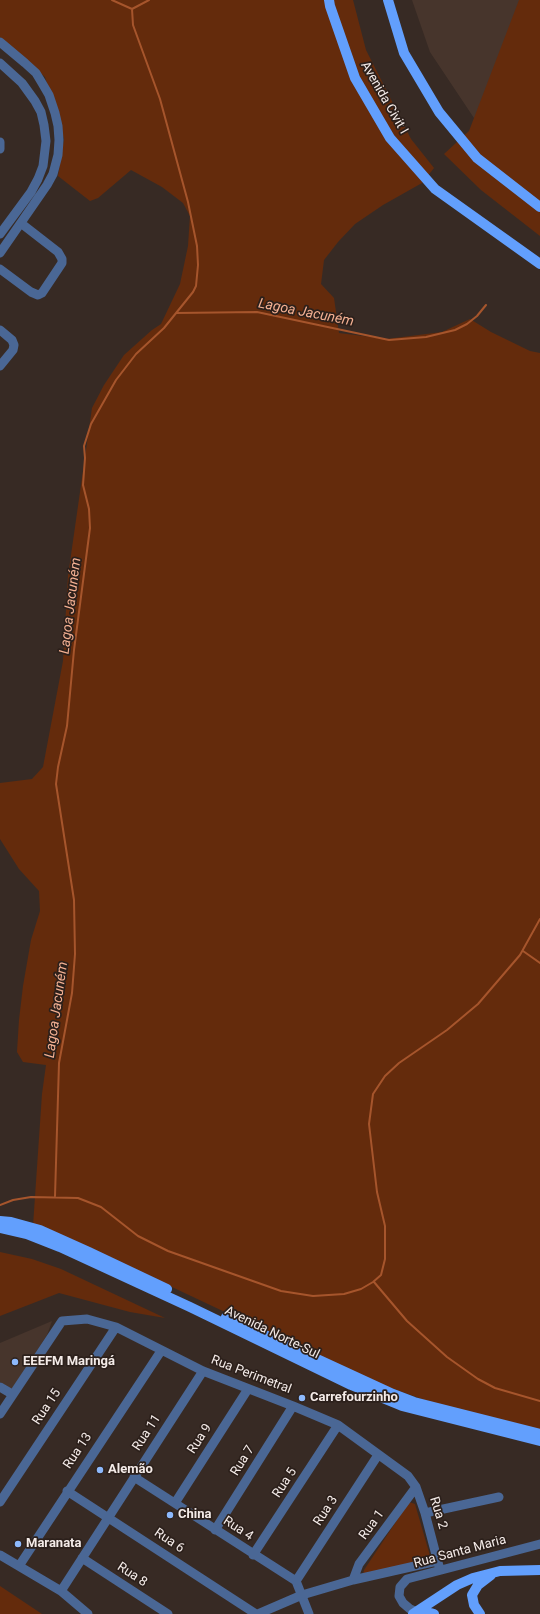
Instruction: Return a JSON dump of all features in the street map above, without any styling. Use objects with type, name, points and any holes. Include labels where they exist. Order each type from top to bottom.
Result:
[{"type":"main road","name":"Avenida Civit I","points":[[329,0],[355,78],[390,138],[435,189],[540,264]]},
{"type":"main road","points":[[388,0],[404,53],[439,112],[478,158],[540,207]]},
{"type":"main road","name":"Avenida Norte-Sul","points":[[0,1221],[11,1222],[40,1230],[393,1394],[414,1402],[540,1434]]},
{"type":"main road","name":"Avenida Norte-Sul","points":[[0,1228],[15,1230],[27,1234],[79,1256],[351,1385],[402,1406],[540,1442]]},
{"type":"main road","points":[[415,1613],[457,1585],[473,1578],[494,1572],[537,1570],[540,1560]]},
{"type":"main road","points":[[480,1614],[474,1605],[472,1595],[478,1586],[494,1572]]},
{"type":"main road","points":[[415,1613],[427,1612],[434,1614]]},
{"type":"street","points":[[0,42],[36,73],[49,95],[58,126],[58,155],[53,174],[44,191],[22,224],[0,253]]},
{"type":"street","points":[[0,63],[22,83],[35,101],[41,112],[46,141],[43,166],[38,179],[31,192],[0,234]]},
{"type":"street","points":[[0,142],[0,149]]},
{"type":"street","points":[[0,269],[31,292],[38,295],[42,293],[62,264],[61,256],[22,224]]},
{"type":"street","points":[[0,330],[14,344],[13,350],[2,364]]},
{"type":"street","name":"Rua Perimetral","points":[[12,1394],[62,1321],[87,1319],[116,1327],[203,1371],[338,1425],[408,1476],[416,1487]]},
{"type":"street","name":"Rua 15","points":[[0,1502],[116,1327]]},
{"type":"street","name":"Rua 13","points":[[19,1566],[67,1491],[161,1351]]},
{"type":"street","name":"Rua 11","points":[[61,1591],[203,1371]]},
{"type":"street","points":[[0,1387],[12,1394],[0,1414]]},
{"type":"street","name":"Rua 9","points":[[175,1504],[248,1389]]},
{"type":"street","name":"Rua 7","points":[[215,1530],[293,1406]]},
{"type":"street","name":"Rua 5","points":[[253,1555],[338,1425]]},
{"type":"street","name":"Rua 3","points":[[296,1581],[378,1455]]},
{"type":"street","name":"Rua 4","points":[[134,1477],[253,1555],[296,1581]]},
{"type":"street","name":"Rua 2","points":[[416,1487],[425,1513],[440,1570]]},
{"type":"street","name":"Rua 1","points":[[353,1580],[359,1564],[416,1487]]},
{"type":"street","name":"Rua 6","points":[[67,1491],[109,1516],[257,1614]]},
{"type":"street","points":[[425,1513],[499,1497]]},
{"type":"street","name":"Rua Santa Maria","points":[[415,1613],[403,1603],[399,1596],[400,1587],[406,1579],[540,1544]]},
{"type":"street","points":[[0,1555],[61,1591],[88,1614]]},
{"type":"street","name":"Rua 8","points":[[82,1558],[168,1614]]},
{"type":"street","points":[[257,1614],[302,1595],[353,1580],[437,1561]]},
{"type":"street","points":[[296,1581],[309,1614]]},
{"type":"shaded area","points":[[0,0],[353,0],[366,50],[411,139],[434,168],[422,183],[383,205],[355,224],[324,260],[321,284],[334,298],[339,333],[387,339],[442,332],[470,319],[491,332],[530,351],[540,353],[540,1431],[433,1403],[369,1380],[119,1262],[33,1226],[42,1094],[46,1065],[23,1062],[17,1052],[23,986],[31,940],[40,911],[39,891],[19,869],[0,839],[0,783],[32,779],[43,767],[63,661],[68,576],[92,408],[104,385],[124,355],[161,324],[180,284],[188,246],[190,216],[183,203],[162,187],[131,170],[98,198],[90,201],[58,176],[64,139],[45,77],[0,37]]},
{"type":"shaded area","points":[[412,0],[520,0],[476,121],[430,52]]},
{"type":"shaded area","points":[[519,0],[540,0],[540,236],[481,190],[444,154],[469,131]]},
{"type":"shaded area","points":[[0,1252],[32,1259],[61,1269],[165,1318],[130,1312],[59,1293],[0,1316]]},
{"type":"shaded area","name":"EEEFM Maringá","points":[[52,1321],[47,1335],[12,1389],[0,1382],[0,1343]]},
{"type":"shaded area","points":[[409,1502],[415,1504],[431,1559],[363,1574],[364,1570]]},
{"type":"shaded area","points":[[0,1586],[42,1614],[0,1614]]},
{"type":"waterway","points":[[112,0],[132,9]]},
{"type":"waterway","points":[[132,9],[149,0]]},
{"type":"waterway","name":"Lagoa Jacuném","points":[[55,1196],[59,1063],[72,993],[75,954],[74,900],[56,784],[58,767],[67,726],[74,650],[90,528],[89,509],[83,485],[85,458],[84,446],[91,424],[116,380],[136,354],[164,328],[193,292],[196,286],[198,265],[197,246],[188,202],[160,99],[133,25],[132,9]]},
{"type":"waterway","name":"Lagoa Jacuném","points":[[176,313],[257,312],[389,340],[426,337],[455,330],[467,324],[477,316],[486,305]]},
{"type":"waterway","points":[[0,1205],[13,1200],[31,1197],[78,1198],[101,1207],[138,1236],[168,1251],[281,1291],[313,1296],[344,1294],[361,1289],[381,1275],[385,1259],[385,1226],[377,1192],[369,1124],[373,1094],[385,1076],[399,1063],[447,1030],[478,1004],[520,955],[540,919]]},
{"type":"waterway","points":[[523,951],[540,963]]},
{"type":"waterway","points":[[374,1282],[407,1321],[447,1357],[478,1379],[495,1388],[540,1401]]},
{"type":"place","name":"EEEFM Maringá","points":[[15,1362]]},
{"type":"place","name":"Carrefourzinho","points":[[302,1398]]},
{"type":"place","name":"Alemão","points":[[100,1470]]},
{"type":"place","name":"China","points":[[170,1515]]},
{"type":"place","name":"Maranata","points":[[18,1544]]}]
